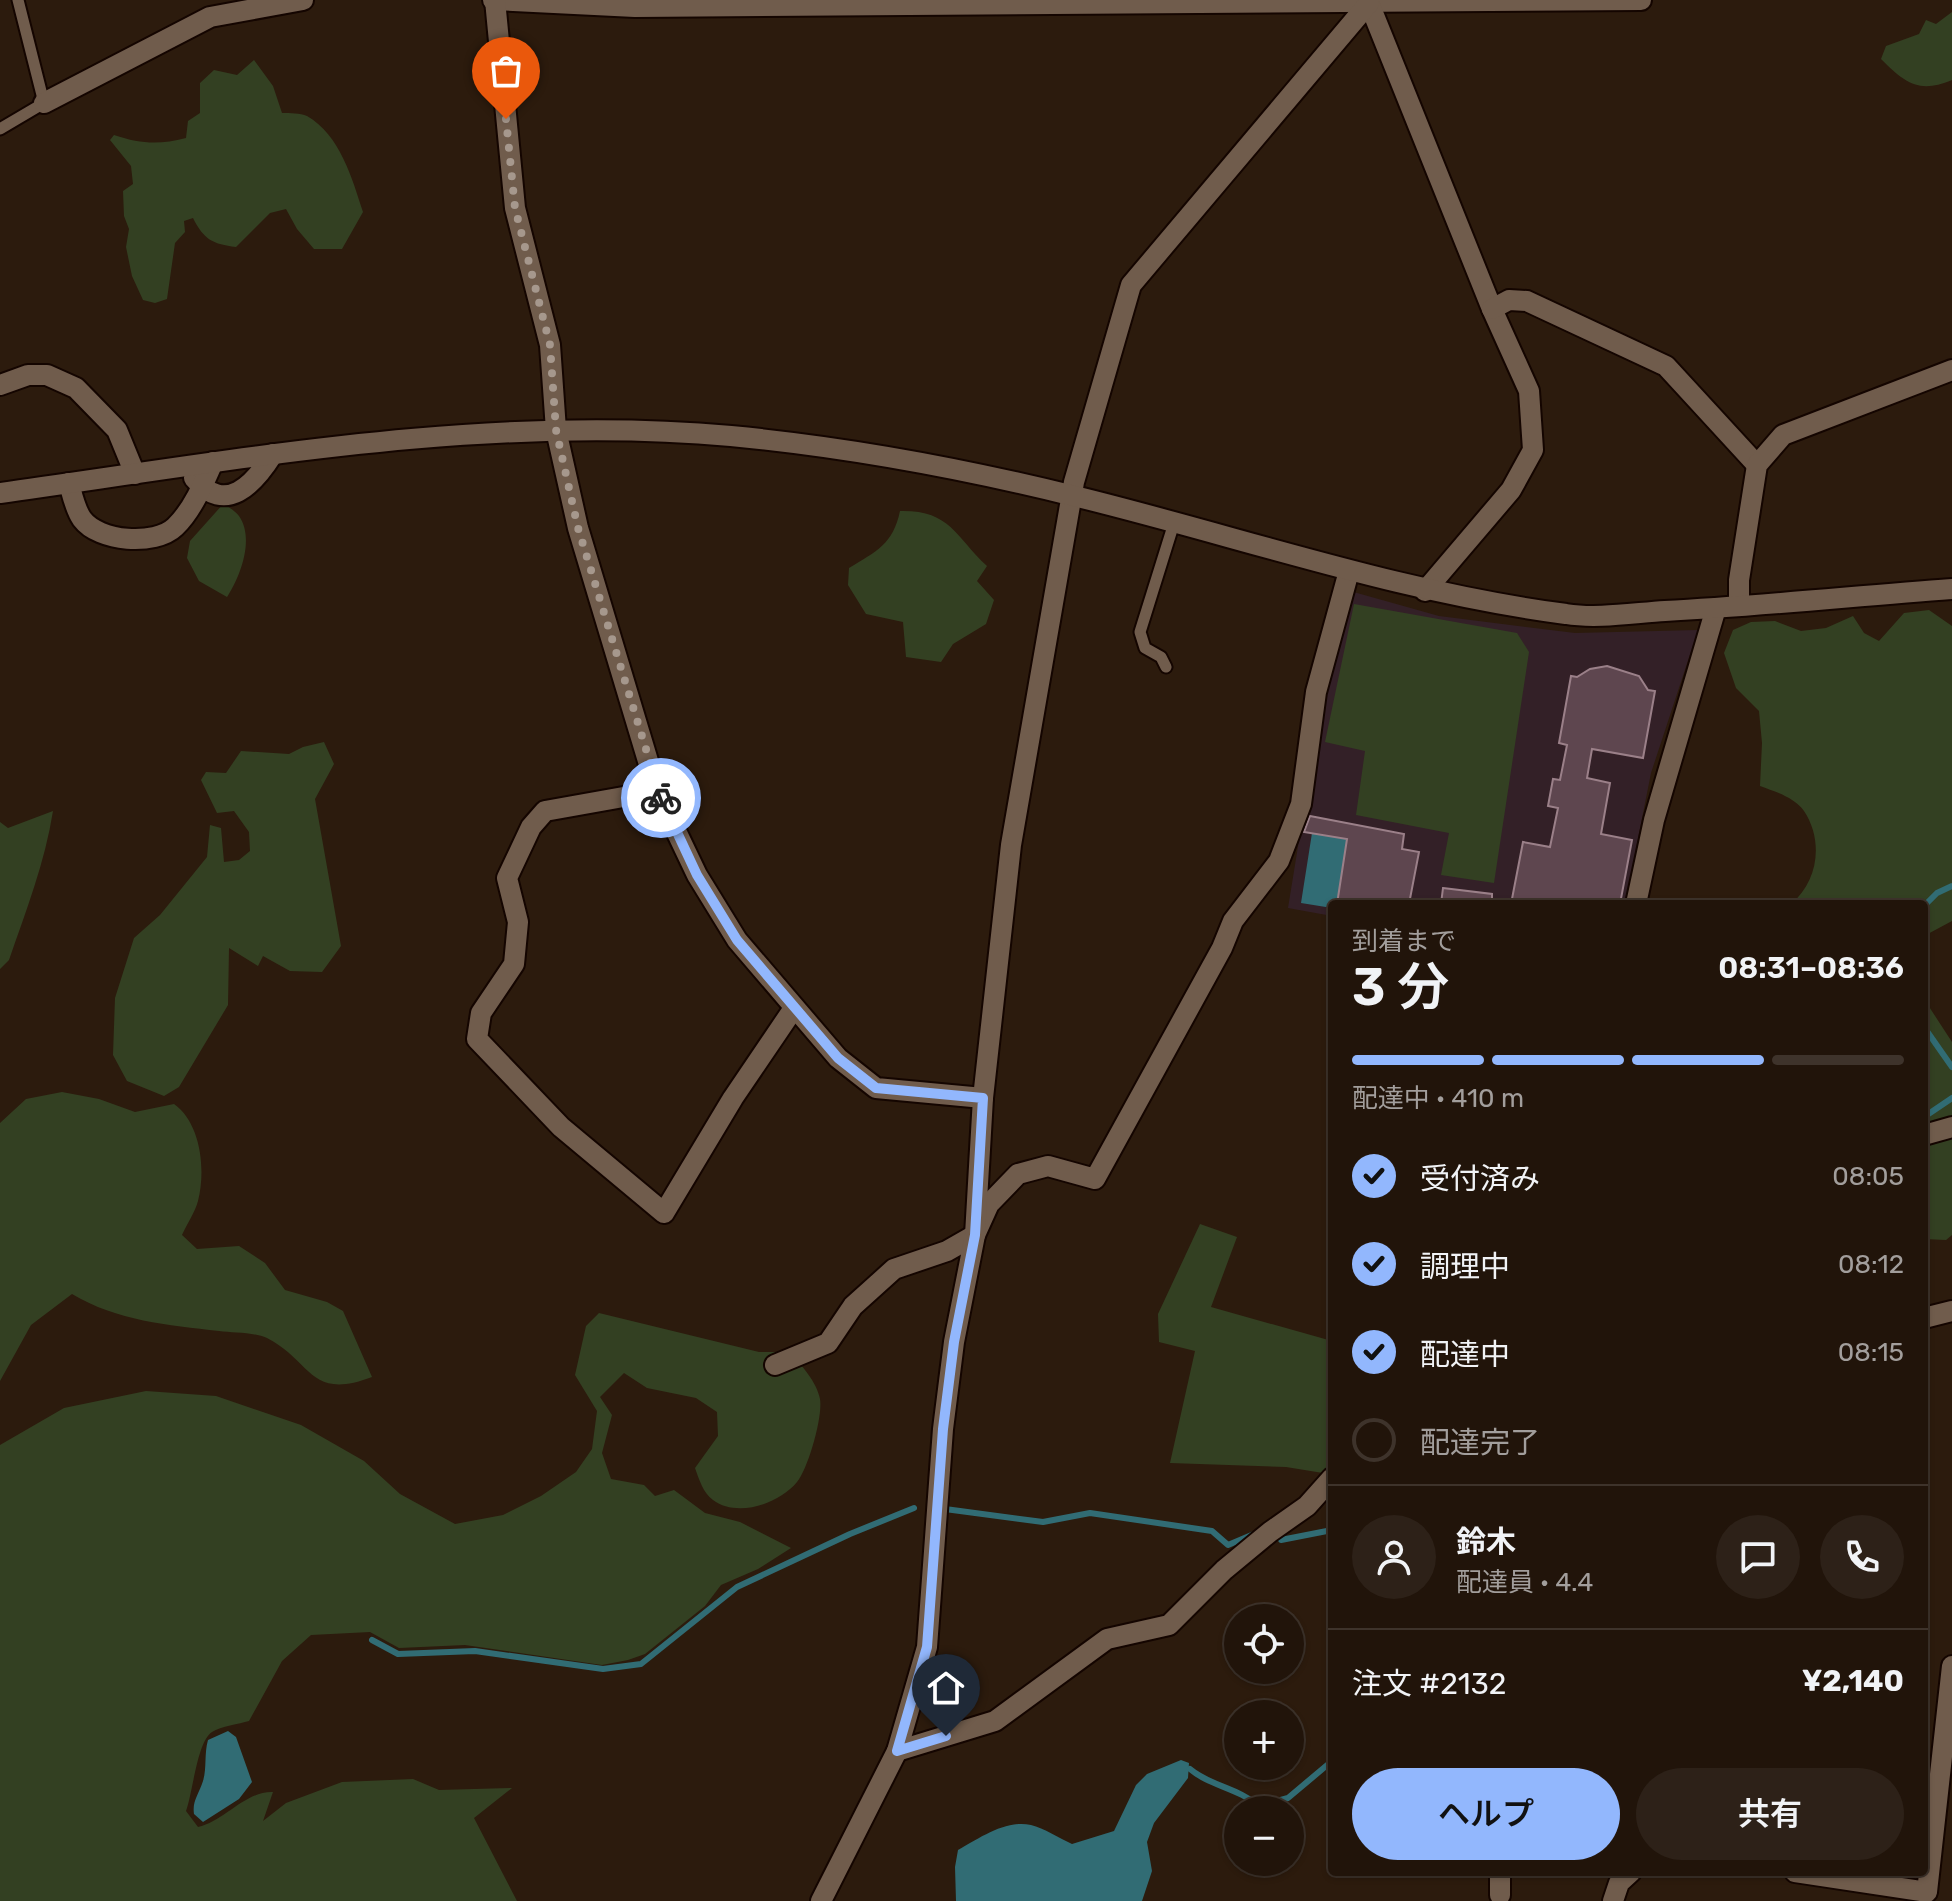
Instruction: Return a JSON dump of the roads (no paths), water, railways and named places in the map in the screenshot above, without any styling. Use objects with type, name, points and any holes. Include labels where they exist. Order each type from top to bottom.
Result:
[{"type":"street","points":[[44,103],[210,17],[303,0]]},
{"type":"street","points":[[983,1098],[876,1088],[838,1058],[737,940],[697,875],[657,791],[578,528],[556,430],[550,345],[515,208],[494,0],[635,7],[1641,0]]},
{"type":"street","points":[[1363,2],[1529,391],[1533,450],[1511,490],[1425,591]]},
{"type":"street","points":[[821,1901],[897,1751],[927,1647],[943,1429],[954,1342],[975,1235],[983,1098],[1011,845],[1071,495],[1131,285],[1363,2]]},
{"type":"street","points":[[1492,309],[1509,300],[1527,301],[1666,366],[1757,465]]},
{"type":"street","points":[[1739,605],[1739,580],[1757,465],[1783,435],[1952,370]]},
{"type":"street","points":[[0,385],[28,375],[47,375],[76,388],[117,430],[135,474]]},
{"type":"street","points":[[0,493],[335,445],[556,430],[643,430],[732,436],[865,452],[1071,495],[1425,591],[1573,616],[1952,589]]},
{"type":"street","points":[[184,467],[202,487],[221,495],[250,486],[273,454]]},
{"type":"street","points":[[69,483],[82,519],[99,531],[133,539],[156,536],[174,529],[202,487],[213,462]]},
{"type":"street","points":[[775,1365],[828,1343],[853,1306],[894,1269],[947,1251],[975,1235],[989,1204],[1018,1174],[1048,1166],[1095,1179],[1222,948],[1233,921],[1279,861],[1301,804],[1316,692],[1349,571]]},
{"type":"street","points":[[1637,900],[1654,820],[1716,608]]},
{"type":"street","points":[[657,791],[545,811],[531,827],[507,878],[518,922],[514,964],[481,1013],[477,1039],[561,1127],[664,1213],[733,1098],[794,1008]]},
{"type":"street","points":[[1928,1134],[1952,1127]]},
{"type":"street","points":[[1928,1317],[1952,1311]]},
{"type":"street","points":[[897,1751],[995,1721],[1107,1639],[1169,1625],[1224,1570],[1307,1506],[1328,1482]]},
{"type":"street","points":[[1817,1876],[1926,1896],[1952,1666]]},
{"type":"street","points":[[1500,1876],[1500,1895]]},
{"type":"street","points":[[1613,1901],[1619,1883],[1627,1876]]},
{"type":"lane","points":[[0,129],[44,103],[18,0]]},
{"type":"lane","points":[[1166,667],[1161,657],[1145,648],[1140,632],[1174,523]]},
{"type":"water","points":[[1312,833],[1347,839],[1338,900],[1328,900],[1328,907],[1301,903]]},
{"type":"water","points":[[228,1731],[236,1737],[252,1782],[239,1799],[203,1822],[194,1814],[194,1809],[204,1776],[208,1740]]},
{"type":"water","points":[[1181,1760],[1189,1763],[1188,1778],[1154,1823],[1147,1842],[1152,1871],[1142,1901],[956,1901],[958,1850],[993,1831],[1012,1825],[1036,1826],[1072,1844],[1114,1831],[1136,1785],[1147,1774]]},
{"type":"waterway","points":[[1928,902],[1937,893],[1952,886]]},
{"type":"waterway","points":[[1928,1033],[1952,1067]]},
{"type":"waterway","points":[[1928,1114],[1952,1098]]},
{"type":"waterway","points":[[372,1640],[398,1654],[475,1651],[603,1669],[641,1664],[737,1587],[914,1508]]},
{"type":"waterway","points":[[945,1509],[1043,1522],[1090,1513],[1212,1531],[1228,1545],[1254,1534]]},
{"type":"waterway","points":[[1281,1540],[1328,1531]]},
{"type":"waterway","points":[[1190,1769],[1259,1806],[1288,1798],[1328,1764]]}]
